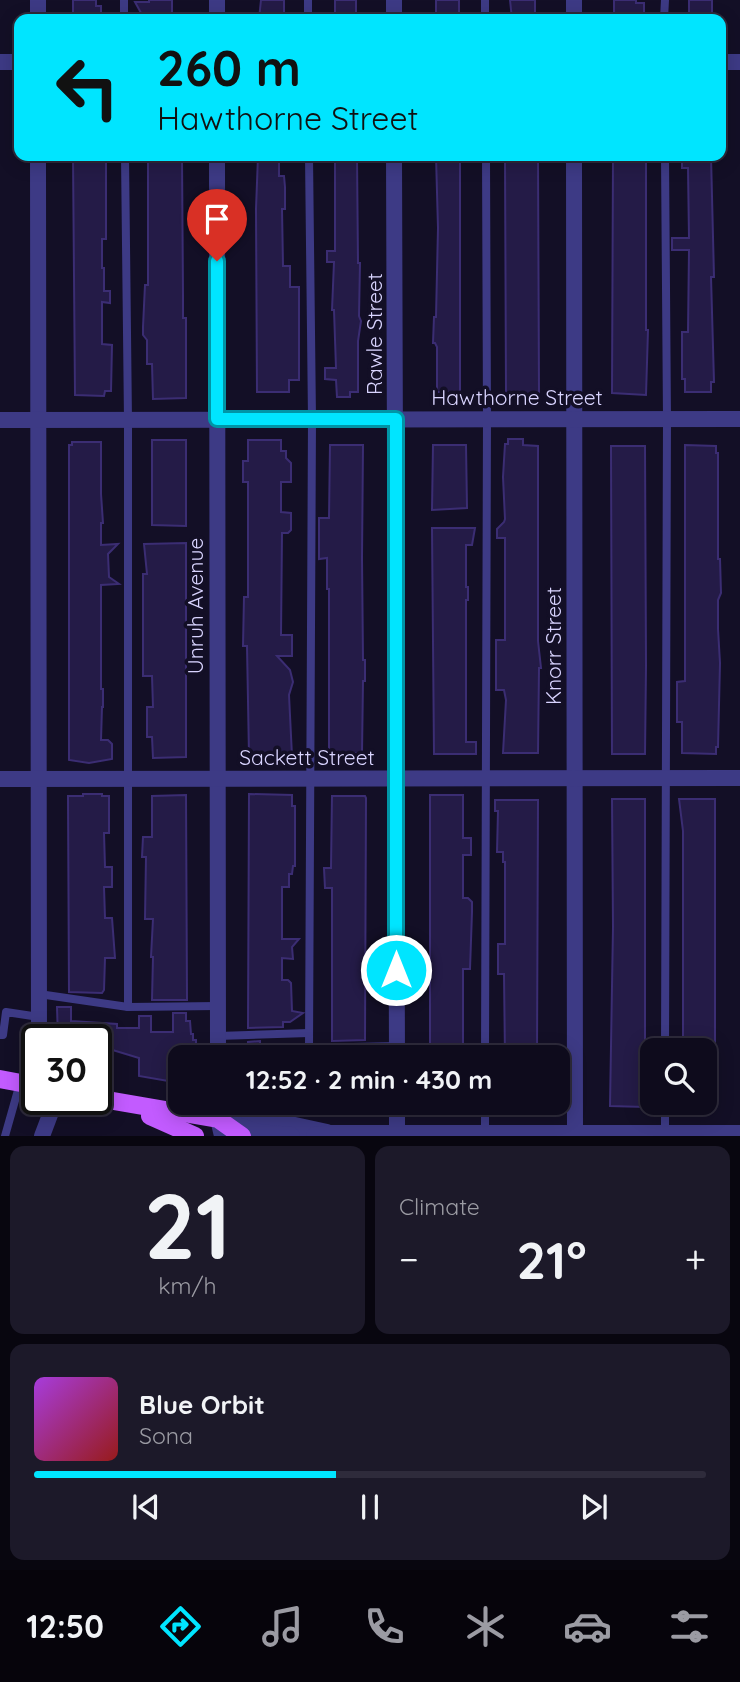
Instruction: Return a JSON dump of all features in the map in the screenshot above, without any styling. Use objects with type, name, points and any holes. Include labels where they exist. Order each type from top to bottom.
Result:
[{"type":"main road","points":[[0,1079],[21,1083]]},
{"type":"main road","points":[[112,1100],[219,1119],[242,1136]]},
{"type":"main road","points":[[122,1102],[171,1131],[195,1136]]},
{"type":"street","points":[[38,161],[39,1024]]},
{"type":"street","name":"Unruh Avenue","points":[[217,161],[218,1045]]},
{"type":"street","name":"Rawle Street","points":[[394,161],[397,1045]]},
{"type":"street","name":"Knorr Street","points":[[574,161],[575,1135]]},
{"type":"street","name":"Hawthorne Street","points":[[0,420],[740,419]]},
{"type":"street","name":"Sackett Street","points":[[0,779],[740,778]]},
{"type":"street","points":[[43,1136],[50,1115]]},
{"type":"street","points":[[397,1115],[397,1134]]},
{"type":"street","points":[[219,1119],[248,1116],[323,1135],[740,1134]]},
{"type":"street","points":[[219,1119],[259,1133],[291,1136]]},
{"type":"lane","points":[[125,161],[128,1007]]},
{"type":"lane","points":[[309,161],[312,419],[309,1045]]},
{"type":"lane","points":[[485,1045],[486,161]]},
{"type":"lane","points":[[665,161],[665,1038]]},
{"type":"lane","points":[[39,994],[128,1007],[218,1006]]},
{"type":"lane","points":[[0,1035],[3,1035],[6,1012],[39,1017]]},
{"type":"lane","points":[[218,1036],[309,1033]]},
{"type":"lane","points":[[5,1136],[21,1101]]},
{"type":"lane","points":[[482,1135],[484,1115]]},
{"type":"lane","points":[[664,1135],[665,1115]]},
{"type":"building","points":[[73,0],[96,0],[96,6],[101,6],[101,14],[73,14]]},
{"type":"building","points":[[172,0],[172,14],[141,13],[135,2]]},
{"type":"building","points":[[261,0],[284,0],[284,14],[260,14]]},
{"type":"building","points":[[335,0],[356,0],[356,14],[335,14]]},
{"type":"building","points":[[436,0],[459,0],[459,14],[436,14]]},
{"type":"building","points":[[510,0],[535,0],[535,14],[511,14]]},
{"type":"building","points":[[614,0],[636,0],[636,3],[644,3],[644,14],[614,14]]},
{"type":"building","points":[[689,0],[712,0],[712,14],[689,14]]},
{"type":"building","points":[[73,161],[106,161],[106,239],[102,239],[102,268],[104,291],[110,291],[110,303],[102,302],[102,344],[112,345],[111,391],[105,391],[104,396],[75,395]]},
{"type":"building","points":[[148,161],[182,161],[186,398],[153,399],[152,364],[147,364],[147,340],[143,335],[145,285],[148,285]]},
{"type":"building","points":[[258,161],[279,161],[279,176],[284,176],[285,187],[285,209],[282,209],[283,266],[290,266],[290,287],[299,287],[299,380],[289,380],[289,392],[257,392]]},
{"type":"building","points":[[335,161],[357,161],[361,321],[358,341],[358,392],[350,392],[350,397],[337,397],[336,380],[325,379],[325,368],[336,368],[332,310],[334,262],[327,262],[327,251],[335,251]]},
{"type":"building","points":[[436,161],[460,161],[460,392],[437,392],[437,347],[433,343],[438,228]]},
{"type":"building","points":[[505,161],[538,161],[539,394],[506,394]]},
{"type":"building","points":[[613,161],[646,161],[646,395],[612,393]]},
{"type":"building","points":[[682,161],[711,161],[714,382],[711,382],[711,392],[685,392],[685,379],[682,379],[682,332],[688,332],[689,250],[672,250],[672,238],[689,238],[688,168],[682,168]]},
{"type":"building","points":[[508,439],[523,439],[523,445],[538,446],[538,641],[541,668],[538,753],[503,753],[506,700],[504,690],[496,690],[496,640],[505,640],[505,538],[497,538],[497,529],[505,519],[503,477],[505,444],[508,444]]},
{"type":"building","points":[[152,440],[186,440],[186,526],[152,525]]},
{"type":"building","points":[[248,440],[281,440],[281,451],[286,451],[286,458],[291,463],[291,482],[281,482],[281,512],[291,513],[291,530],[282,533],[281,635],[292,635],[292,656],[277,656],[290,670],[293,682],[289,695],[292,756],[281,758],[249,756],[247,646],[243,646],[244,597],[248,597],[248,482],[243,482],[243,461],[248,461]]},
{"type":"building","points":[[72,442],[101,442],[101,545],[118,544],[108,554],[109,577],[119,584],[101,585],[101,740],[108,740],[112,744],[112,759],[89,763],[69,760],[69,445],[72,445]]},
{"type":"building","points":[[330,445],[363,445],[365,681],[362,753],[329,753],[329,589],[327,558],[319,559],[319,518],[329,518]]},
{"type":"building","points":[[433,445],[466,445],[467,508],[432,510]]},
{"type":"building","points":[[685,445],[716,446],[718,453],[718,559],[721,593],[718,600],[720,663],[716,754],[682,753],[682,722],[677,722],[677,682],[685,681]]},
{"type":"building","points":[[611,446],[645,446],[645,754],[612,754]]},
{"type":"building","points":[[432,528],[475,528],[472,545],[466,545],[466,742],[476,742],[476,754],[434,754]]},
{"type":"building","points":[[186,543],[186,757],[153,758],[152,737],[147,737],[147,707],[153,707],[152,676],[143,676],[143,574],[147,574],[144,544]]},
{"type":"building","points":[[249,794],[292,795],[292,806],[295,806],[295,866],[292,874],[289,874],[289,887],[282,887],[282,939],[299,939],[292,947],[293,959],[282,958],[282,980],[291,983],[292,1011],[303,1013],[290,1022],[283,1022],[283,1027],[248,1028]]},
{"type":"building","points":[[186,795],[187,1000],[152,1000],[153,919],[145,919],[146,857],[142,857],[143,837],[152,837],[152,796]]},
{"type":"building","points":[[430,795],[463,795],[463,838],[471,838],[471,855],[463,855],[463,898],[472,902],[472,912],[470,969],[463,969],[463,1045],[430,1045]]},
{"type":"building","points":[[68,796],[109,796],[109,833],[104,833],[105,867],[112,867],[112,887],[104,887],[105,918],[112,918],[115,958],[105,958],[102,993],[69,992]]},
{"type":"building","points":[[332,796],[366,798],[365,1040],[332,1041],[332,888],[325,888],[324,868],[331,868]]},
{"type":"building","points":[[612,799],[645,799],[645,1038],[640,1038],[640,1107],[610,1106]]},
{"type":"building","points":[[679,799],[715,799],[715,1038],[683,1038],[683,831]]},
{"type":"building","points":[[495,800],[538,800],[537,1045],[505,1045],[504,974],[498,974],[498,944],[505,944],[505,862],[503,852],[497,852],[498,811],[495,811]]},
{"type":"building","points":[[57,1007],[71,1007],[71,1021],[117,1024],[117,1028],[139,1028],[139,1016],[151,1016],[151,1032],[173,1032],[173,1013],[186,1013],[186,1021],[190,1021],[191,1034],[196,1045],[168,1045],[168,1081],[139,1076],[139,1058],[112,1050],[112,1024],[58,1024]]},
{"type":"building","points":[[260,1041],[260,1045],[248,1045],[248,1042]]},
{"type":"route","points":[[217,261],[217,419],[396,419],[396,970]]}]
